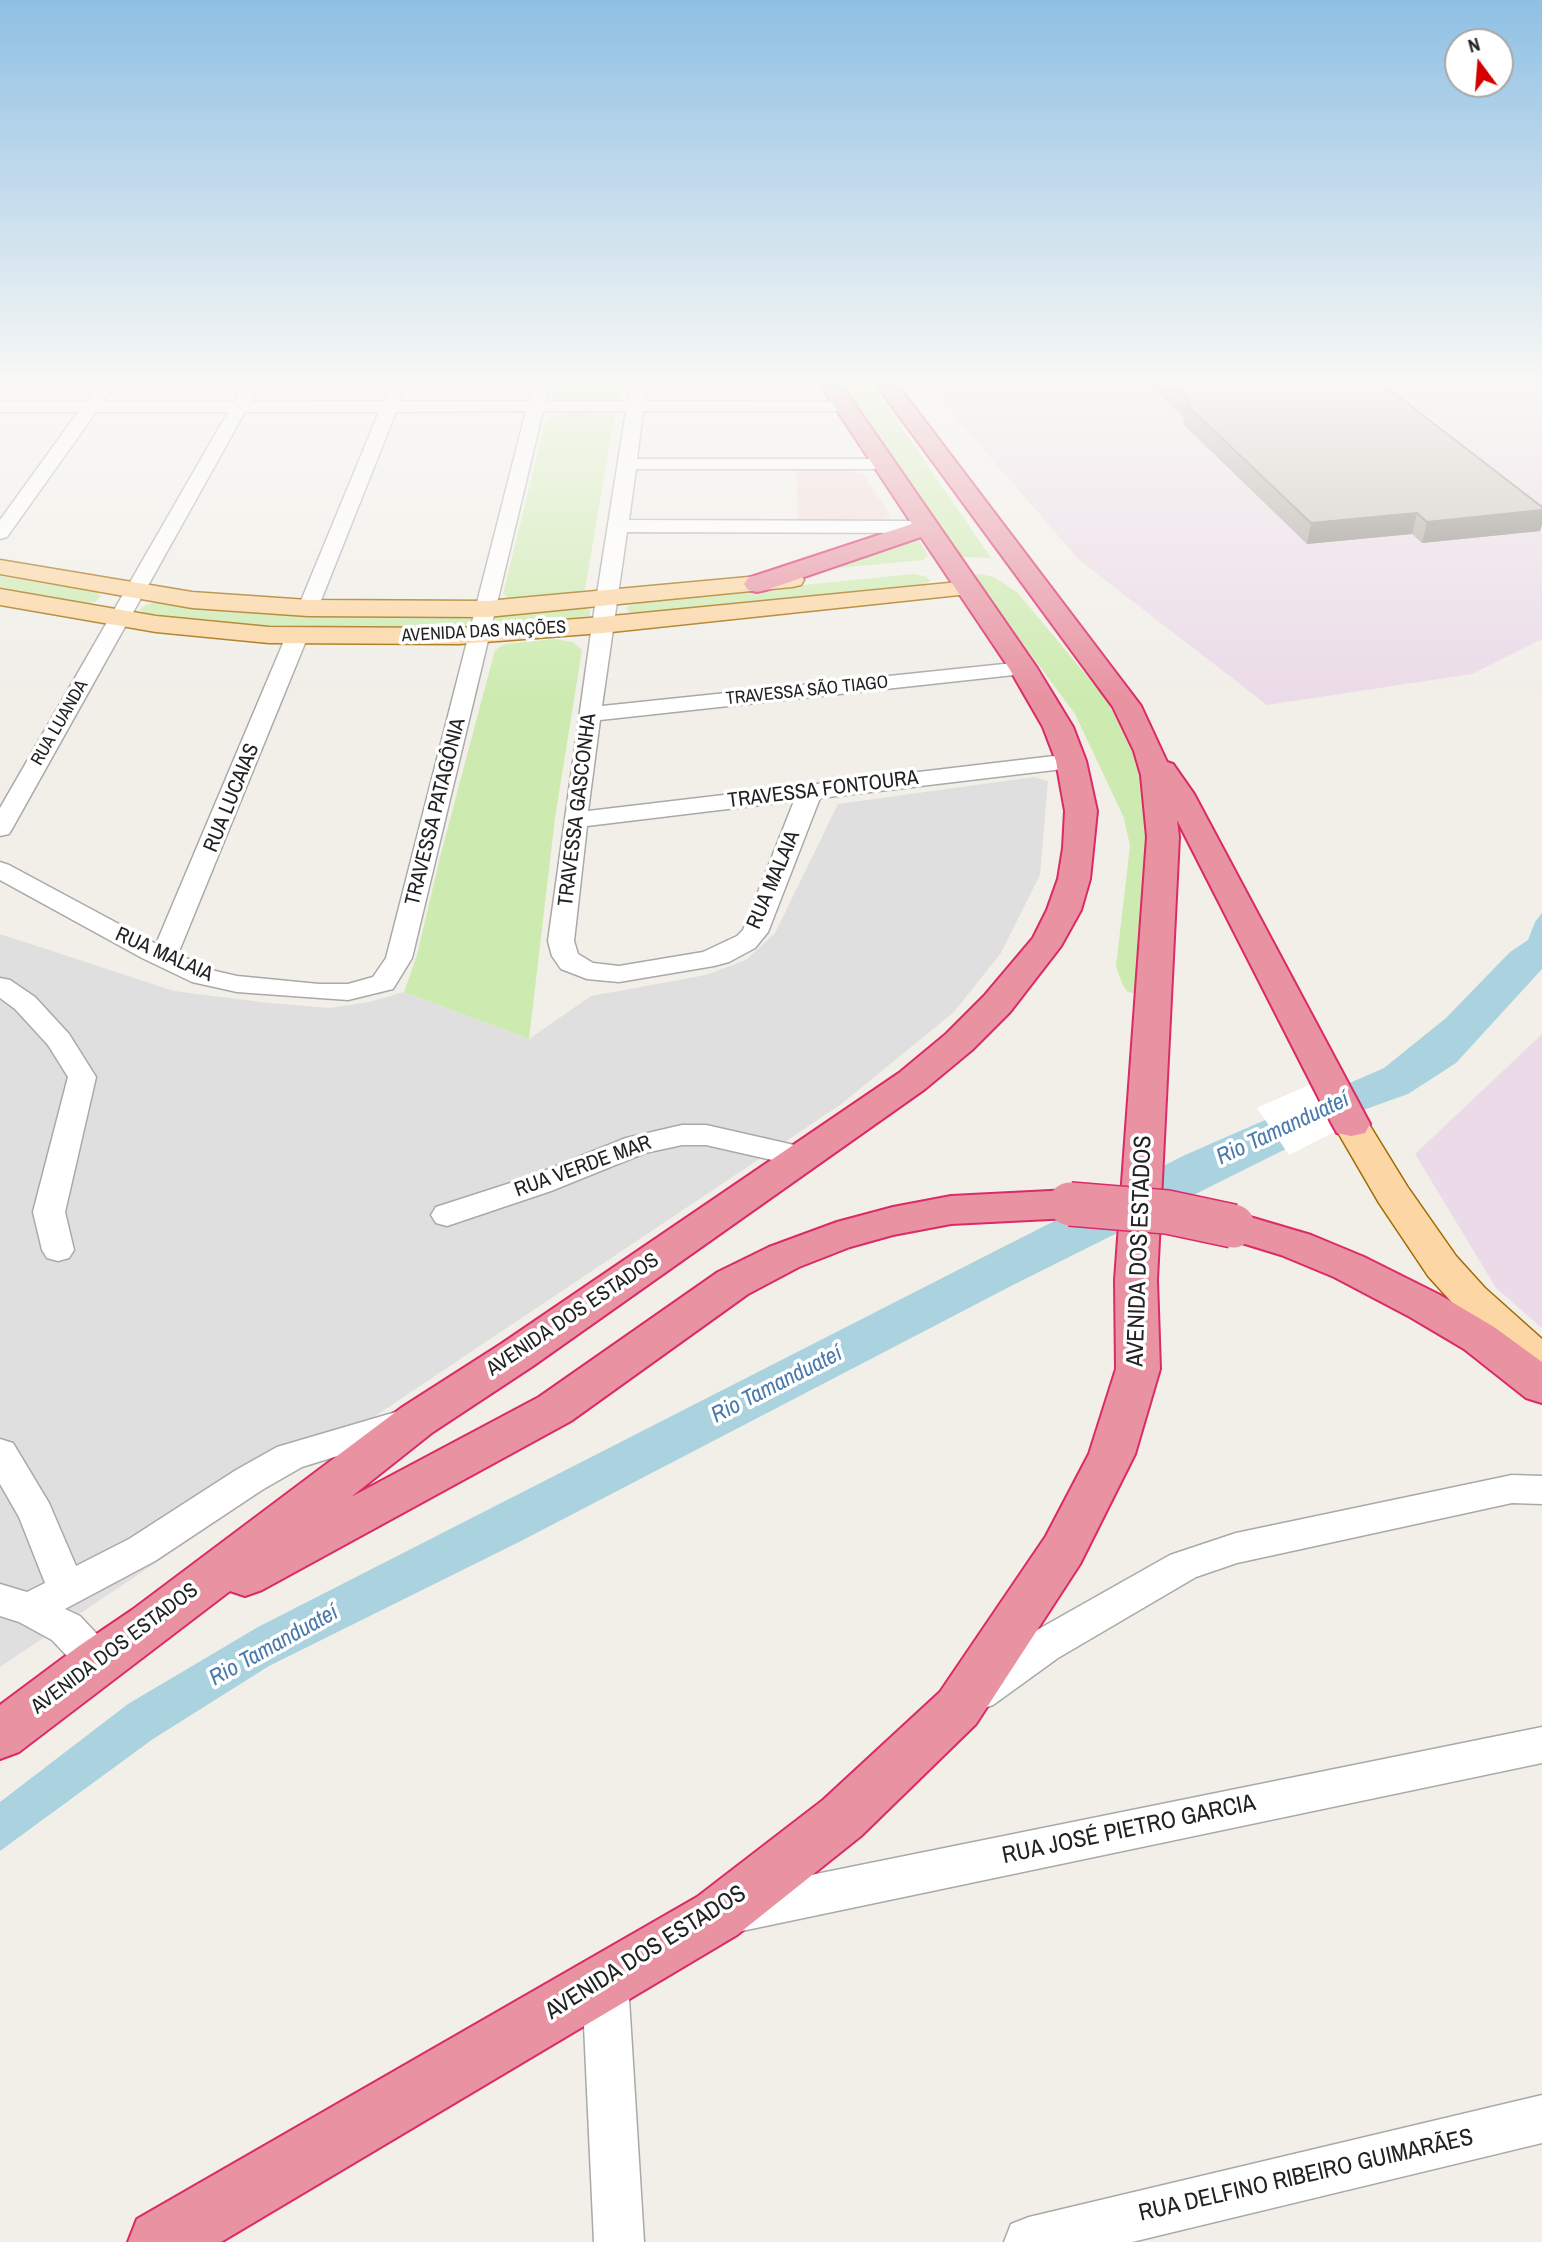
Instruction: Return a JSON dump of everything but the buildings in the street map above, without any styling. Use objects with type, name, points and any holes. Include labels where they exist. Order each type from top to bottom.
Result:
[{"type":"highway","name":"AVENIDA DOS ESTADOS","points":[[0,1736],[97,1661],[150,1625],[417,1420],[517,1355],[912,1081],[997,1004],[1030,967],[1064,910],[1074,879],[1081,811],[1071,761],[1047,704],[969,588],[940,566],[927,527],[900,488]]},
{"type":"highway","points":[[963,488],[1127,706],[1149,751],[1179,794],[1351,1124]]},
{"type":"highway","points":[[757,584],[927,527]]},
{"type":"highway","points":[[940,566],[994,570],[1036,586]]},
{"type":"highway","name":"AVENIDA DOS ESTADOS","points":[[160,2242],[717,1916],[842,1818],[958,1708],[1063,1550],[1112,1454],[1138,1369],[1136,1280],[1163,837],[1159,794],[1149,751]]},
{"type":"highway","points":[[150,1625],[535,1420],[733,1283],[784,1257],[837,1237],[893,1221],[951,1210],[1070,1204],[1167,1212],[1233,1226],[1296,1245],[1349,1267],[1425,1306],[1479,1338],[1542,1386]]},
{"type":"main road","name":"AVENIDA DAS NAÇÕES","points":[[0,567],[222,603],[308,608],[487,609],[861,574]]},
{"type":"main road","name":"AVENIDA DAS NAÇÕES","points":[[0,597],[203,629],[297,636],[479,635],[969,588]]},
{"type":"main road","points":[[1351,1124],[1393,1194],[1442,1266],[1471,1298],[1542,1364]]},
{"type":"street","points":[[0,533],[33,488]]},
{"type":"street","name":"RUA LUANDA","points":[[0,829],[194,488]]},
{"type":"street","points":[[308,608],[357,488]]},
{"type":"street","name":"TRAVESSA PATAGÔNIA","points":[[383,983],[399,958],[516,488]]},
{"type":"street","name":"TRAVESSA GASCONHA","points":[[599,974],[578,968],[570,962],[562,949],[575,820],[602,625],[626,488]]},
{"type":"street","points":[[620,526],[927,527]]},
{"type":"street","name":"RUA LUCAIAS","points":[[163,958],[297,636]]},
{"type":"street","name":"TRAVESSA SÃO TIAGO","points":[[590,714],[1023,668]]},
{"type":"street","name":"TRAVESSA FONTOURA","points":[[575,820],[1071,761]]},
{"type":"street","name":"RUA MALAIA","points":[[599,974],[619,974],[705,960],[727,953],[746,942],[755,932],[810,792]]},
{"type":"street","name":"RUA MALAIA","points":[[0,870],[163,958],[202,976],[280,989],[348,992],[383,983]]},
{"type":"street","points":[[0,986],[25,1003],[59,1040],[82,1077],[50,1212],[58,1250]]},
{"type":"street","name":"RUA VERDE MAR","points":[[447,1214],[540,1184],[638,1145],[682,1135],[706,1135],[803,1157]]},
{"type":"street","points":[[15,1604],[67,1590],[142,1550],[249,1480],[290,1457],[417,1420]]},
{"type":"street","points":[[0,1453],[36,1513],[67,1590]]},
{"type":"street","points":[[958,1708],[1044,1646],[1183,1566],[1236,1548],[1343,1523],[1512,1489],[1542,1490]]},
{"type":"street","points":[[15,1604],[66,1628],[97,1661]]},
{"type":"street","name":"RUA JOSÉ PIETRO GARCIA","points":[[717,1916],[1542,1745]]},
{"type":"street","points":[[604,1982],[619,2242]]},
{"type":"street","name":"RUA DELFINO RIBEIRO GUIMARÃES","points":[[1029,2242],[1542,2119]]},
{"type":"shaded area","points":[[797,488],[872,488],[891,516],[881,521],[798,521]]},
{"type":"shaded area","points":[[1016,488],[1542,488],[1542,639],[1472,674],[1267,705],[1079,560]]},
{"type":"shaded area","points":[[1034,777],[1048,781],[1040,875],[1001,953],[954,1012],[840,1105],[0,1667],[0,934],[174,991],[330,1008],[369,1002],[404,992],[529,1039],[591,996],[706,975],[746,960],[775,933],[838,804]]},
{"type":"shaded area","points":[[1542,1034],[1542,1328],[1496,1288],[1415,1154]]},
{"type":"green space","points":[[529,488],[602,488],[585,589],[579,593],[509,598],[503,594]]},
{"type":"green space","points":[[913,488],[943,488],[991,558],[960,557]]},
{"type":"green space","points":[[917,537],[928,555],[923,560],[828,569]]},
{"type":"green space","points":[[913,574],[925,576],[931,581],[917,586],[639,613],[629,612],[626,608],[635,602]]},
{"type":"green space","points":[[972,575],[994,577],[1018,593],[1101,693],[1121,724],[1135,755],[1141,774],[1148,838],[1137,991],[1134,993],[1128,992],[1123,986],[1116,966],[1130,846],[1124,818],[1075,714]]},
{"type":"green space","points":[[0,576],[93,591],[101,596],[95,602],[79,604],[0,590]]},
{"type":"green space","points":[[158,602],[261,614],[468,617],[474,620],[472,625],[463,628],[296,628],[188,620],[139,610],[147,604]]},
{"type":"green space","points":[[583,607],[590,610],[590,616],[498,626],[493,621],[498,616]]},
{"type":"green space","points":[[554,639],[573,642],[582,650],[555,818],[529,1039],[404,992],[417,955],[495,650],[505,644]]},
{"type":"water","name":"Rio Tamanduateí","points":[[1542,913],[1542,969],[1456,1063],[1408,1094],[1366,1109],[1013,1285],[521,1541],[269,1666],[153,1739],[0,1851],[0,1802],[128,1704],[258,1627],[1003,1247],[1185,1155],[1384,1068],[1446,1018],[1510,952],[1528,940]]},
{"type":"pier","points":[[1338,1072],[1364,1117],[1289,1155],[1257,1108]]}]
